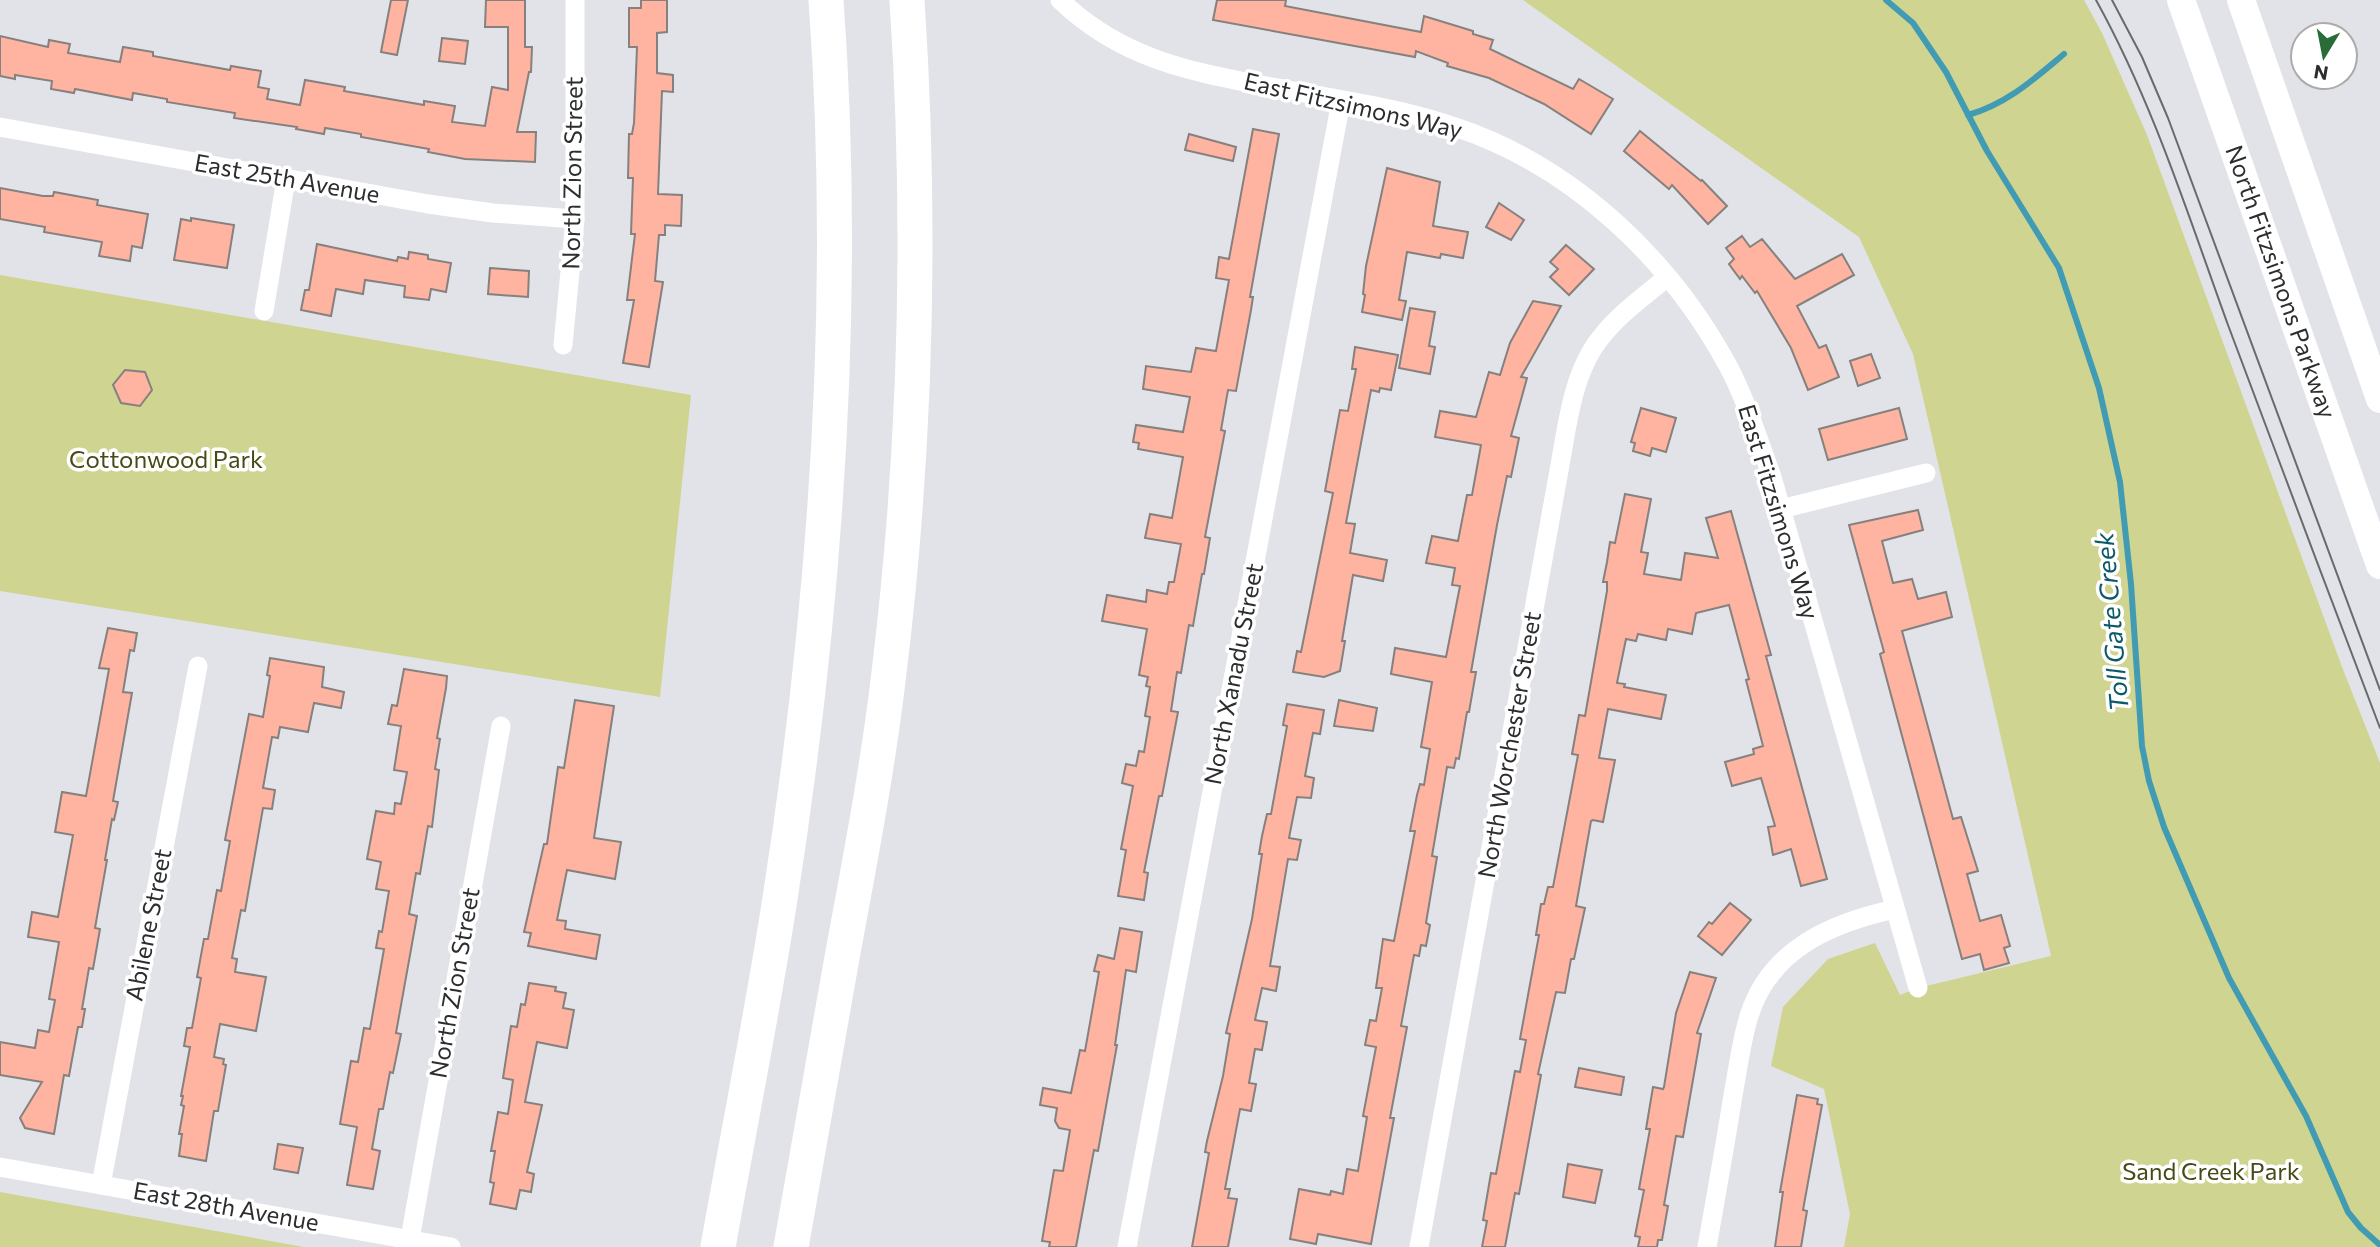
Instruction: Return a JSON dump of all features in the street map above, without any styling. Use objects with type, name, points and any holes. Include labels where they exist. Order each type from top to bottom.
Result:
[{"type":"highway","points":[[721,1231],[786,856],[822,543],[832,382],[835,246],[826,0]]},
{"type":"highway","points":[[793,1238],[871,792],[888,683],[898,592],[911,410],[916,239],[915,154],[907,0]]},
{"type":"main road","name":"North Fitzsimons Parkway","points":[[2181,0],[2380,565]]},
{"type":"main road","points":[[2241,0],[2380,399]]},
{"type":"street","name":"North Zion Street","points":[[563,345],[575,219],[575,0]]},
{"type":"street","name":"East Fitzsimons Way","points":[[1060,0],[1083,21],[1115,42],[1160,62],[1220,77],[1407,113],[1458,128],[1524,157],[1586,198],[1639,246],[1667,277],[1688,303],[1728,366],[1745,403],[1772,477],[1918,988]]},
{"type":"street","name":"North Xanadu Street","points":[[1127,1247],[1341,100]]},
{"type":"street","name":"East 25th Avenue","points":[[0,127],[459,208],[575,219]]},
{"type":"street","points":[[264,311],[286,179]]},
{"type":"street","name":"North Worchester Street","points":[[1419,1247],[1558,476],[1575,395],[1582,372],[1601,337],[1614,322],[1667,277]]},
{"type":"street","points":[[1781,509],[1926,473]]},
{"type":"street","name":"Abilene Street","points":[[101,1185],[198,666]]},
{"type":"street","name":"North Zion Street","points":[[410,1240],[501,726]]},
{"type":"street","points":[[1707,1247],[1744,1036],[1758,993],[1779,963],[1804,942],[1859,917],[1895,909]]},
{"type":"street","name":"East 28th Avenue","points":[[0,1167],[451,1247]]},
{"type":"green space","name":"Sand Creek Park","points":[[1523,0],[2084,0],[2102,33],[2147,135],[2342,667],[2380,763],[2380,1247],[1844,1247],[1850,1214],[1824,1089],[1771,1066],[1783,1007],[1828,959],[1875,943],[1900,995],[1918,988],[2051,956],[1913,354],[1859,237]]},
{"type":"green space","name":"Cottonwood Park","points":[[0,275],[691,395],[660,697],[0,591]]},
{"type":"green space","points":[[0,1192],[304,1247],[0,1247]]},
{"type":"building","points":[[391,0],[408,0],[397,55],[381,52]]},
{"type":"building","points":[[486,0],[525,0],[525,47],[532,47],[531,72],[517,132],[536,132],[535,162],[465,159],[428,152],[429,149],[361,137],[361,134],[325,128],[324,134],[296,129],[297,127],[234,118],[235,113],[167,102],[167,99],[133,93],[132,100],[75,89],[74,93],[51,89],[52,81],[15,75],[15,79],[0,76],[0,36],[48,47],[49,40],[70,44],[68,53],[120,62],[123,47],[153,52],[153,56],[230,70],[231,66],[261,71],[258,87],[269,89],[267,99],[300,105],[305,80],[345,87],[344,91],[424,105],[424,101],[455,106],[452,122],[485,126],[492,87],[508,90],[508,27],[485,27]]},
{"type":"building","points":[[641,0],[667,0],[667,32],[657,33],[657,73],[673,75],[673,92],[662,91],[658,194],[682,195],[681,226],[665,225],[665,235],[659,235],[655,281],[663,282],[649,367],[623,363],[634,300],[627,300],[635,234],[631,234],[633,178],[628,178],[629,134],[632,134],[634,123],[637,47],[629,47],[629,8],[641,8]]},
{"type":"building","points":[[1217,0],[1286,0],[1285,6],[1421,32],[1424,16],[1493,40],[1490,49],[1573,89],[1579,79],[1613,99],[1591,134],[1544,104],[1489,78],[1447,66],[1448,63],[1416,51],[1415,57],[1213,20]]},
{"type":"building","points":[[442,38],[468,41],[465,64],[439,61]]},
{"type":"building","points":[[1253,129],[1279,134],[1250,297],[1253,297],[1251,310],[1236,391],[1228,390],[1221,430],[1225,431],[1205,537],[1210,538],[1193,626],[1189,625],[1181,673],[1177,672],[1171,711],[1178,712],[1144,872],[1148,873],[1144,900],[1118,896],[1126,850],[1121,849],[1133,786],[1122,783],[1126,764],[1136,766],[1139,751],[1144,752],[1150,717],[1145,716],[1150,687],[1146,686],[1148,677],[1139,675],[1147,629],[1102,621],[1107,595],[1146,602],[1147,590],[1167,594],[1169,582],[1174,582],[1181,544],[1145,538],[1150,514],[1172,518],[1183,457],[1138,449],[1139,443],[1133,442],[1136,425],[1183,432],[1190,397],[1143,389],[1146,366],[1191,372],[1196,348],[1216,351],[1229,280],[1216,278],[1219,257],[1229,259]]},
{"type":"building","points":[[1640,131],[1702,180],[1727,206],[1708,224],[1672,185],[1669,189],[1624,151]]},
{"type":"building","points":[[1189,134],[1236,147],[1233,161],[1185,150]]},
{"type":"building","points":[[1387,168],[1440,182],[1433,226],[1468,232],[1463,258],[1441,254],[1440,258],[1407,252],[1399,300],[1406,301],[1402,320],[1362,312],[1366,266]]},
{"type":"building","points":[[0,188],[43,196],[53,196],[54,192],[98,200],[97,205],[148,214],[142,248],[132,246],[130,261],[99,256],[102,242],[44,232],[45,227],[0,219]]},
{"type":"building","points":[[1499,203],[1524,220],[1511,240],[1486,227]]},
{"type":"building","points":[[191,218],[234,225],[227,268],[174,260],[181,219],[191,221]]},
{"type":"building","points":[[1742,236],[1750,247],[1762,239],[1795,279],[1842,254],[1854,275],[1797,306],[1819,348],[1826,345],[1839,377],[1808,390],[1791,348],[1757,291],[1755,293],[1742,276],[1740,279],[1729,264],[1734,259],[1726,248]]},
{"type":"building","points":[[317,244],[397,261],[398,257],[408,259],[409,252],[451,263],[446,292],[431,289],[429,300],[404,297],[405,286],[365,280],[363,294],[336,289],[331,316],[301,310],[305,290],[309,290]]},
{"type":"building","points":[[1566,245],[1594,269],[1569,295],[1550,277],[1558,269],[1550,262]]},
{"type":"building","points":[[490,268],[529,271],[528,297],[488,294]]},
{"type":"building","points":[[1533,301],[1561,306],[1521,377],[1527,378],[1511,436],[1519,438],[1511,477],[1507,476],[1497,525],[1471,672],[1476,672],[1459,759],[1456,758],[1454,768],[1447,767],[1432,856],[1437,857],[1426,923],[1430,925],[1426,946],[1421,945],[1419,956],[1414,955],[1401,1026],[1407,1027],[1390,1118],[1394,1118],[1371,1244],[1318,1234],[1316,1244],[1290,1239],[1299,1189],[1330,1195],[1331,1191],[1343,1194],[1347,1169],[1358,1171],[1367,1117],[1363,1116],[1376,1047],[1365,1045],[1370,1020],[1376,1021],[1382,988],[1376,988],[1383,939],[1394,941],[1415,831],[1410,831],[1420,784],[1424,785],[1430,749],[1421,747],[1432,682],[1391,674],[1395,648],[1446,657],[1460,586],[1452,585],[1455,568],[1426,563],[1432,536],[1458,541],[1467,495],[1472,495],[1481,445],[1435,437],[1440,411],[1476,417],[1489,372],[1500,375],[1510,343]]},
{"type":"building","points":[[1410,308],[1435,312],[1429,346],[1435,347],[1430,374],[1399,368]]},
{"type":"building","points":[[1355,347],[1398,355],[1391,390],[1371,390],[1346,523],[1355,524],[1350,553],[1387,560],[1383,581],[1353,575],[1340,671],[1324,677],[1293,672],[1297,651],[1301,652],[1333,493],[1325,491],[1340,410],[1348,411],[1356,369],[1352,369]]},
{"type":"building","points":[[1871,354],[1880,378],[1858,386],[1850,361]]},
{"type":"building","points":[[125,370],[145,372],[152,390],[140,406],[121,403],[113,385]]},
{"type":"building","points":[[1641,408],[1676,418],[1666,452],[1652,448],[1650,456],[1633,451],[1635,443],[1631,442]]},
{"type":"building","points":[[1899,408],[1907,439],[1828,460],[1819,429]]},
{"type":"building","points":[[1625,494],[1651,499],[1641,552],[1648,553],[1644,574],[1681,580],[1685,553],[1718,558],[1706,518],[1731,511],[1771,655],[1766,656],[1827,879],[1801,886],[1791,849],[1773,855],[1768,827],[1775,826],[1761,778],[1732,786],[1725,762],[1754,754],[1753,749],[1763,746],[1729,605],[1696,613],[1692,634],[1668,629],[1666,640],[1638,634],[1636,641],[1626,639],[1617,683],[1625,684],[1624,687],[1666,695],[1661,719],[1608,709],[1599,758],[1615,760],[1603,822],[1591,821],[1576,906],[1585,908],[1565,993],[1556,992],[1538,1074],[1541,1075],[1519,1194],[1515,1193],[1505,1247],[1482,1247],[1487,1221],[1483,1220],[1491,1173],[1496,1174],[1515,1071],[1520,1072],[1526,1040],[1520,1039],[1539,935],[1536,935],[1541,904],[1544,904],[1548,887],[1553,887],[1578,755],[1572,754],[1579,715],[1585,716],[1607,591],[1607,582],[1603,582],[1610,542],[1615,543]]},
{"type":"building","points":[[1918,510],[1923,530],[1882,541],[1893,583],[1912,579],[1918,599],[1946,592],[1952,617],[1902,631],[1953,819],[1961,817],[1978,871],[1967,874],[1980,921],[2001,915],[2010,946],[2004,948],[2009,963],[1984,970],[1980,954],[1962,959],[1880,654],[1884,652],[1849,525]]},
{"type":"building","points":[[108,628],[137,633],[134,651],[130,650],[123,692],[132,693],[113,801],[118,802],[114,820],[112,819],[95,928],[100,929],[93,969],[89,968],[82,1009],[85,1009],[82,1027],[78,1027],[69,1076],[64,1075],[54,1134],[25,1128],[20,1118],[42,1082],[0,1075],[0,1042],[35,1048],[38,1030],[49,1032],[55,1000],[49,999],[59,942],[28,937],[32,912],[58,917],[73,835],[55,832],[62,792],[86,796],[109,669],[99,668]]},
{"type":"building","points":[[270,658],[324,667],[322,687],[344,692],[341,708],[314,703],[308,732],[280,727],[278,738],[272,737],[263,788],[275,790],[272,809],[263,808],[245,911],[241,910],[232,958],[237,959],[235,972],[266,977],[256,1031],[220,1024],[214,1057],[224,1059],[223,1064],[226,1065],[218,1111],[214,1111],[206,1161],[179,1156],[182,1134],[179,1134],[184,1106],[181,1105],[181,1096],[190,1047],[184,1046],[187,1028],[192,1028],[201,978],[197,977],[204,939],[208,939],[217,890],[221,891],[230,841],[225,840],[249,714],[263,717],[270,676],[267,675]]},
{"type":"building","points":[[404,669],[447,676],[437,738],[440,739],[435,769],[439,770],[432,827],[428,826],[420,874],[416,873],[409,914],[417,916],[396,1033],[401,1034],[383,1109],[379,1109],[372,1149],[380,1151],[373,1189],[347,1185],[357,1127],[340,1124],[351,1061],[358,1062],[364,1028],[370,1029],[384,949],[376,948],[379,931],[382,932],[389,891],[376,889],[381,862],[367,859],[376,811],[394,814],[395,803],[401,804],[407,772],[394,770],[401,726],[388,724],[392,705],[397,706]]},
{"type":"building","points":[[575,700],[614,706],[594,838],[621,842],[615,879],[567,870],[557,920],[566,921],[565,929],[600,935],[596,959],[528,946],[531,933],[524,932],[544,844],[547,844],[558,767],[564,768]]},
{"type":"building","points":[[1339,700],[1377,708],[1373,731],[1334,726]]},
{"type":"building","points":[[1287,704],[1324,710],[1320,734],[1313,733],[1305,776],[1314,778],[1311,798],[1297,797],[1289,838],[1301,840],[1297,860],[1288,859],[1270,966],[1280,967],[1276,991],[1262,988],[1255,1020],[1267,1022],[1262,1050],[1255,1049],[1249,1083],[1256,1084],[1251,1111],[1240,1109],[1225,1189],[1230,1189],[1228,1198],[1237,1199],[1228,1247],[1192,1247],[1209,1153],[1205,1152],[1230,1034],[1226,1033],[1252,919],[1262,854],[1259,854],[1262,836],[1267,814],[1271,814],[1287,726],[1283,725]]},
{"type":"building","points":[[1730,903],[1751,920],[1722,955],[1698,936]]},
{"type":"building","points":[[1120,928],[1142,932],[1136,972],[1126,970],[1117,1045],[1098,1151],[1094,1150],[1076,1247],[1049,1247],[1050,1242],[1042,1241],[1054,1170],[1063,1171],[1070,1130],[1059,1128],[1055,1121],[1057,1108],[1040,1105],[1043,1088],[1071,1093],[1080,1050],[1085,1051],[1099,972],[1094,971],[1098,955],[1114,959]]},
{"type":"building","points":[[1690,972],[1716,978],[1697,1033],[1701,1034],[1683,1137],[1676,1136],[1664,1205],[1668,1206],[1662,1240],[1658,1240],[1657,1247],[1638,1247],[1640,1237],[1635,1236],[1644,1190],[1639,1189],[1650,1129],[1646,1129],[1653,1087],[1664,1087],[1676,1013]]},
{"type":"building","points":[[529,983],[556,987],[555,991],[566,993],[563,1008],[574,1010],[567,1048],[537,1042],[525,1102],[542,1105],[527,1172],[534,1174],[531,1192],[520,1190],[516,1209],[490,1204],[495,1151],[491,1151],[498,1112],[508,1114],[513,1080],[503,1078],[511,1026],[517,1027],[521,1004],[525,1005]]},
{"type":"building","points":[[1579,1068],[1624,1077],[1621,1095],[1575,1087]]},
{"type":"building","points":[[1797,1095],[1818,1099],[1817,1104],[1822,1105],[1803,1210],[1807,1211],[1801,1247],[1775,1247],[1783,1192],[1780,1192]]},
{"type":"building","points":[[278,1144],[303,1148],[298,1173],[274,1169]]},
{"type":"building","points":[[1568,1164],[1602,1170],[1595,1203],[1563,1197]]},
{"type":"waterway","name":"Toll Gate Creek","points":[[1886,0],[1913,23],[1946,72],[1987,151],[2059,268],[2099,388],[2120,482],[2131,584],[2142,746],[2149,781],[2164,827],[2229,978],[2306,1116],[2348,1212],[2380,1245]]},
{"type":"waterway","points":[[1968,115],[2008,97],[2064,54]]},
{"type":"tram line","points":[[2096,0],[2135,79],[2168,160],[2380,728]]},
{"type":"tram line","points":[[2112,0],[2142,57],[2168,118],[2380,690]]}]
